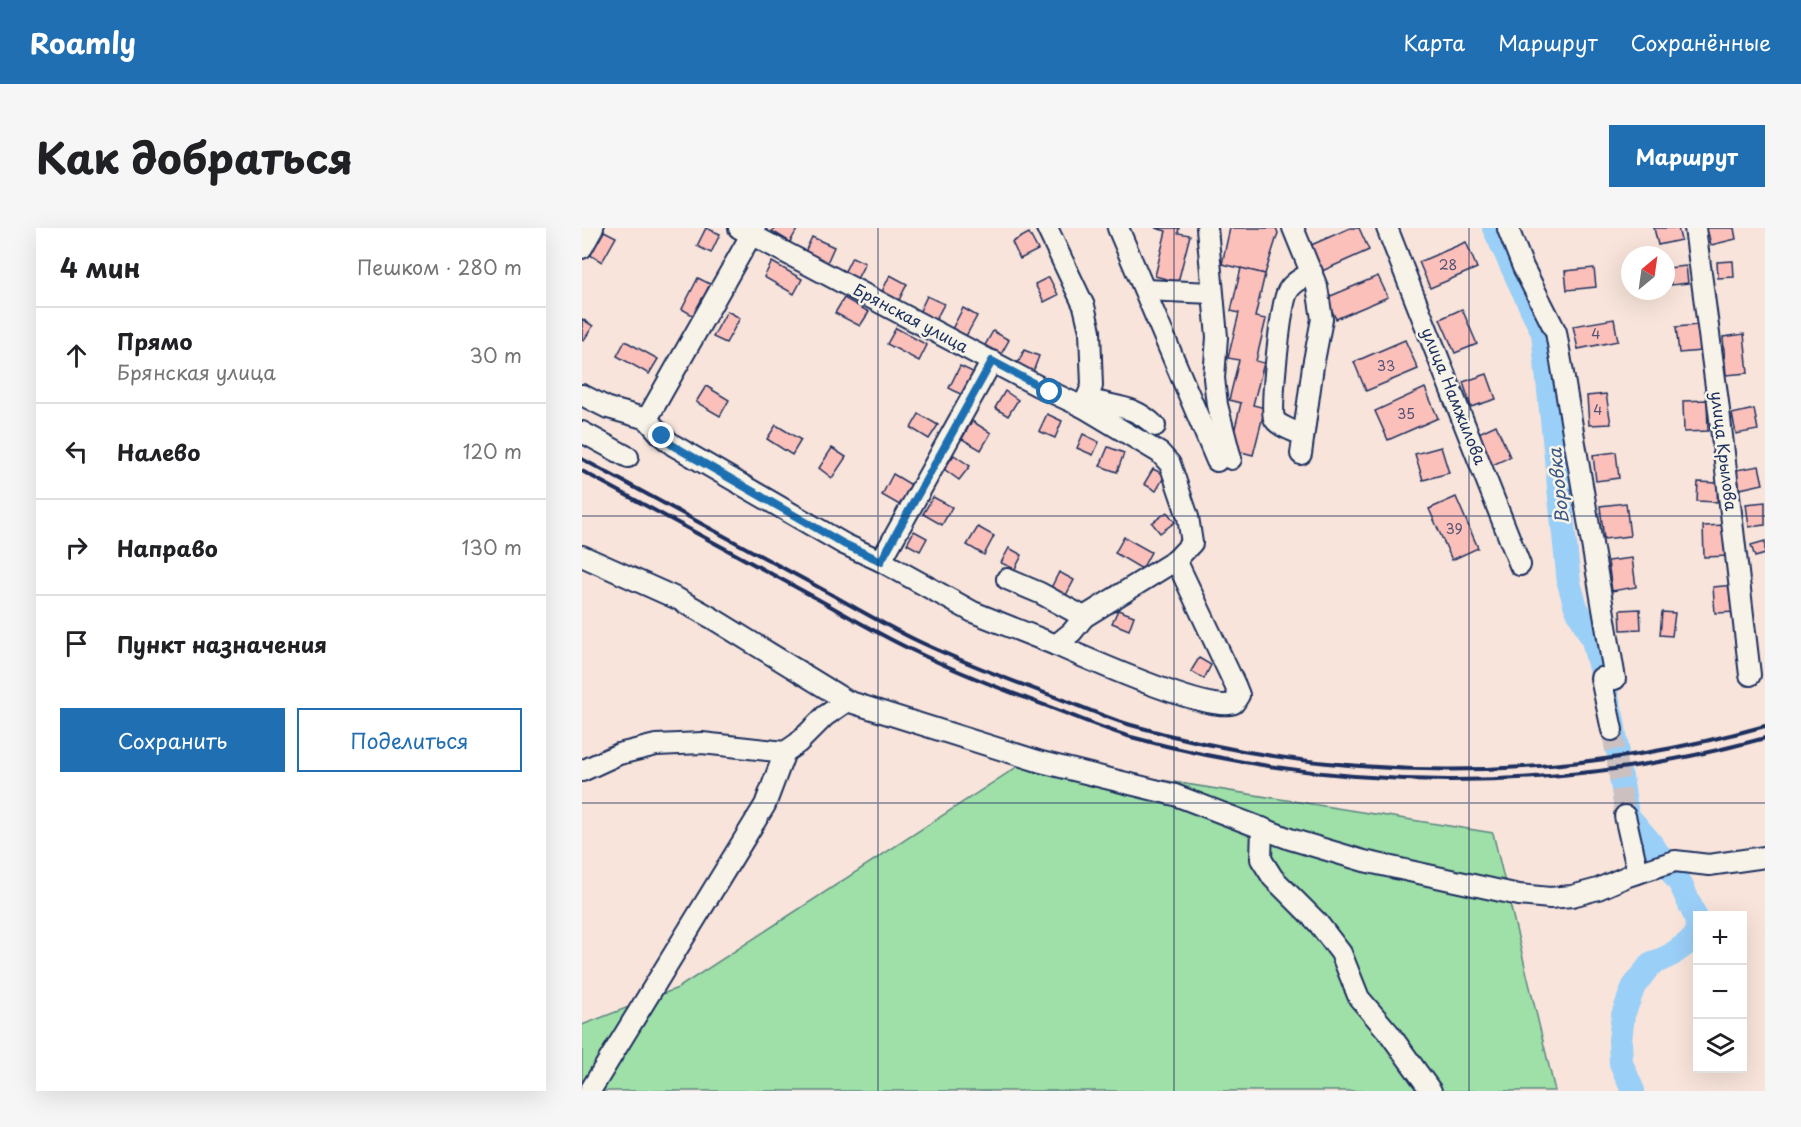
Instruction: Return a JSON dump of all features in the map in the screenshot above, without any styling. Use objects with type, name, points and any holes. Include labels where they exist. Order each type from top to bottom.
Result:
[{"type":"street","points":[[582,248],[593,228]]},
{"type":"street","points":[[1047,228],[1084,306],[1090,331],[1092,386],[1085,403]]},
{"type":"street","points":[[1118,228],[1224,460],[1214,378],[1217,337],[1207,228]]},
{"type":"street","points":[[1293,228],[1312,272],[1317,287],[1322,319],[1301,445],[1277,423],[1274,417],[1275,383],[1283,303],[1292,286],[1312,272]]},
{"type":"street","name":"улица Намжилова","points":[[1387,228],[1520,565]]},
{"type":"street","name":"улица Крылова","points":[[1695,228],[1750,675]]},
{"type":"street","points":[[1508,229],[1523,267],[1556,332],[1608,679],[1612,730]]},
{"type":"street","points":[[646,419],[748,230]]},
{"type":"street","name":"Брянская улица","points":[[748,230],[1038,386],[1085,403]]},
{"type":"street","points":[[1145,290],[1212,293]]},
{"type":"street","points":[[881,561],[992,361]]},
{"type":"street","points":[[582,395],[608,408],[646,419],[672,445],[844,544],[881,561],[973,612],[1119,672],[1186,696],[1224,705],[1234,703],[1239,695],[1235,685],[1176,560]]},
{"type":"street","points":[[1085,403],[1132,409],[1146,417],[1155,426]]},
{"type":"street","points":[[1056,645],[1072,632],[1084,617],[1176,560],[1192,543],[1188,516],[1170,464],[1160,453],[1085,403]]},
{"type":"street","points":[[582,432],[627,457]]},
{"type":"street","points":[[582,556],[678,599],[847,701],[1041,762],[1175,795],[1262,828],[1364,861],[1520,895],[1550,897],[1572,896],[1598,889],[1675,861],[1709,865],[1765,857]]},
{"type":"street","points":[[1007,579],[1040,593],[1084,617]]},
{"type":"street","points":[[590,1091],[765,805],[785,753],[825,716],[847,701]]},
{"type":"street","points":[[582,771],[619,754],[656,745],[702,743],[785,753]]},
{"type":"street","points":[[1625,816],[1638,873]]},
{"type":"street","points":[[1262,828],[1261,859],[1273,878],[1318,923],[1341,953],[1359,998],[1389,1033],[1431,1091]]},
{"type":"green space","points":[[1029,759],[1493,833],[1555,1091],[582,1091],[582,1025],[678,988]]},
{"type":"building","points":[[706,228],[720,234],[711,253],[697,246]]},
{"type":"building","points":[[774,228],[798,228],[790,242],[772,231]]},
{"type":"building","points":[[1155,228],[1179,228],[1178,233],[1190,235],[1178,282],[1155,276],[1166,231]]},
{"type":"building","points":[[1230,228],[1276,228],[1278,233],[1265,274],[1222,264]]},
{"type":"building","points":[[1350,228],[1359,228],[1369,250],[1320,272],[1309,246]]},
{"type":"building","points":[[1654,228],[1678,228],[1681,240],[1658,245]]},
{"type":"building","points":[[1707,228],[1734,228],[1736,239],[1711,245]]},
{"type":"building","points":[[604,231],[616,237],[602,262],[590,255]]},
{"type":"building","points":[[1029,233],[1038,250],[1020,259],[1012,242]]},
{"type":"building","points":[[812,237],[834,247],[826,265],[804,254]]},
{"type":"building","points":[[1466,242],[1477,268],[1430,288],[1419,262]]},
{"type":"building","points":[[852,257],[865,263],[857,279],[844,273]]},
{"type":"building","points":[[1733,261],[1734,277],[1718,278],[1717,262]]},
{"type":"building","points":[[772,262],[802,279],[794,294],[764,277]]},
{"type":"building","points":[[1686,266],[1688,283],[1675,285],[1675,267]]},
{"type":"building","points":[[1241,268],[1265,274],[1255,317],[1266,319],[1256,361],[1264,363],[1253,405],[1265,408],[1253,455],[1230,449],[1241,403],[1229,400],[1239,360],[1228,358],[1239,313],[1231,311]]},
{"type":"building","points":[[1594,268],[1596,287],[1567,290],[1565,271]]},
{"type":"building","points":[[890,275],[907,284],[898,302],[881,294]]},
{"type":"building","points":[[1378,276],[1388,297],[1336,319],[1326,298]]},
{"type":"building","points":[[1049,277],[1058,295],[1044,302],[1035,284]]},
{"type":"building","points":[[698,278],[710,284],[694,316],[682,309]]},
{"type":"building","points":[[927,296],[944,304],[934,323],[918,315]]},
{"type":"building","points":[[844,298],[869,312],[860,326],[835,313]]},
{"type":"building","points":[[963,308],[977,316],[966,336],[952,329]]},
{"type":"building","points":[[1462,309],[1477,344],[1455,353],[1440,319]]},
{"type":"building","points":[[727,311],[740,318],[726,343],[713,337]]},
{"type":"building","points":[[582,319],[593,326],[584,340],[582,339]]},
{"type":"building","points":[[1614,319],[1618,341],[1578,349],[1573,326]]},
{"type":"building","points":[[1698,325],[1701,351],[1679,353],[1676,327]]},
{"type":"building","points":[[896,328],[927,345],[919,361],[887,344]]},
{"type":"building","points":[[993,331],[1009,340],[1000,356],[984,347]]},
{"type":"building","points":[[1744,334],[1748,373],[1726,375],[1723,337]]},
{"type":"building","points":[[1405,340],[1418,369],[1366,391],[1354,362]]},
{"type":"building","points":[[625,341],[658,359],[649,374],[617,356]]},
{"type":"building","points":[[1024,350],[1039,356],[1033,372],[1017,366]]},
{"type":"building","points":[[960,366],[973,372],[962,395],[949,388]]},
{"type":"building","points":[[1487,374],[1496,399],[1471,407],[1463,382]]},
{"type":"building","points":[[706,386],[729,400],[720,416],[696,402]]},
{"type":"building","points":[[1425,388],[1438,418],[1388,440],[1375,411]]},
{"type":"building","points":[[1005,391],[1018,400],[1008,416],[995,408]]},
{"type":"building","points":[[1606,394],[1611,424],[1589,425],[1587,396]]},
{"type":"building","points":[[1707,400],[1708,431],[1684,432],[1683,401]]},
{"type":"building","points":[[1754,409],[1758,430],[1736,434],[1732,414]]},
{"type":"building","points":[[919,414],[938,425],[929,439],[911,428]]},
{"type":"building","points":[[1047,414],[1062,421],[1055,438],[1039,431]]},
{"type":"building","points":[[972,421],[991,433],[981,450],[962,439]]},
{"type":"building","points":[[776,425],[801,440],[792,455],[767,439]]},
{"type":"building","points":[[1496,425],[1510,457],[1484,469],[1470,437]]},
{"type":"building","points":[[1083,434],[1099,442],[1093,455],[1077,448]]},
{"type":"building","points":[[1108,447],[1124,453],[1117,472],[1100,466]]},
{"type":"building","points":[[1441,447],[1449,473],[1423,480],[1415,454]]},
{"type":"building","points":[[832,448],[846,457],[832,478],[819,468]]},
{"type":"building","points":[[1616,452],[1619,478],[1596,481],[1593,455]]},
{"type":"building","points":[[954,455],[970,466],[959,480],[944,469]]},
{"type":"building","points":[[1759,466],[1763,484],[1740,489],[1736,470]]},
{"type":"building","points":[[1153,469],[1165,475],[1156,491],[1144,484]]},
{"type":"building","points":[[893,474],[915,487],[903,507],[882,495]]},
{"type":"building","points":[[1698,482],[1718,483],[1717,502],[1697,501]]},
{"type":"building","points":[[933,497],[952,507],[942,525],[923,514]]},
{"type":"building","points":[[1456,497],[1478,548],[1452,560],[1429,509]]},
{"type":"building","points":[[1765,502],[1765,525],[1749,527],[1746,504]]},
{"type":"building","points":[[1626,503],[1630,536],[1604,539],[1600,506]]},
{"type":"building","points":[[1167,512],[1175,522],[1160,533],[1152,523]]},
{"type":"building","points":[[1727,525],[1728,556],[1704,557],[1703,526]]},
{"type":"building","points":[[978,527],[994,536],[984,555],[967,545]]},
{"type":"building","points":[[914,531],[927,538],[920,551],[907,544]]},
{"type":"building","points":[[1124,537],[1151,552],[1142,569],[1115,553]]},
{"type":"building","points":[[1765,541],[1765,554],[1755,557],[1751,545]]},
{"type":"building","points":[[1009,548],[1022,555],[1015,569],[1001,563]]},
{"type":"building","points":[[1632,558],[1636,587],[1612,591],[1608,561]]},
{"type":"building","points":[[1059,572],[1074,580],[1065,597],[1050,590]]},
{"type":"building","points":[[1735,585],[1737,612],[1715,613],[1713,587]]},
{"type":"building","points":[[1640,609],[1641,629],[1621,630],[1620,610]]},
{"type":"building","points":[[1118,610],[1134,616],[1129,630],[1112,623]]},
{"type":"building","points":[[1662,612],[1675,613],[1672,636],[1660,635]]},
{"type":"building","points":[[1199,658],[1211,665],[1204,679],[1191,671]]},
{"type":"waterway","name":"Воровка","points":[[1494,228],[1543,333],[1569,583],[1576,607],[1593,640],[1613,721],[1617,749]]},
{"type":"waterway","name":"Воровка","points":[[1621,777],[1627,815],[1681,885],[1697,920],[1696,937],[1671,955],[1650,965],[1634,986],[1623,1015],[1620,1040],[1621,1063],[1633,1091]]},
{"type":"tunnel","points":[[1612,730],[1625,816]]},
{"type":"railway","points":[[582,459],[892,628],[938,650],[1115,720],[1209,744],[1288,758],[1368,767],[1448,769],[1528,767],[1608,759],[1687,745],[1765,726]]},
{"type":"railway","points":[[582,471],[872,629],[932,659],[986,683],[1113,731],[1209,755],[1288,769],[1368,777],[1448,780],[1528,777],[1608,770],[1687,757],[1765,738]]},
{"type":"route","points":[[662,436],[672,445],[844,544],[881,561],[992,361],[1050,392]]}]
